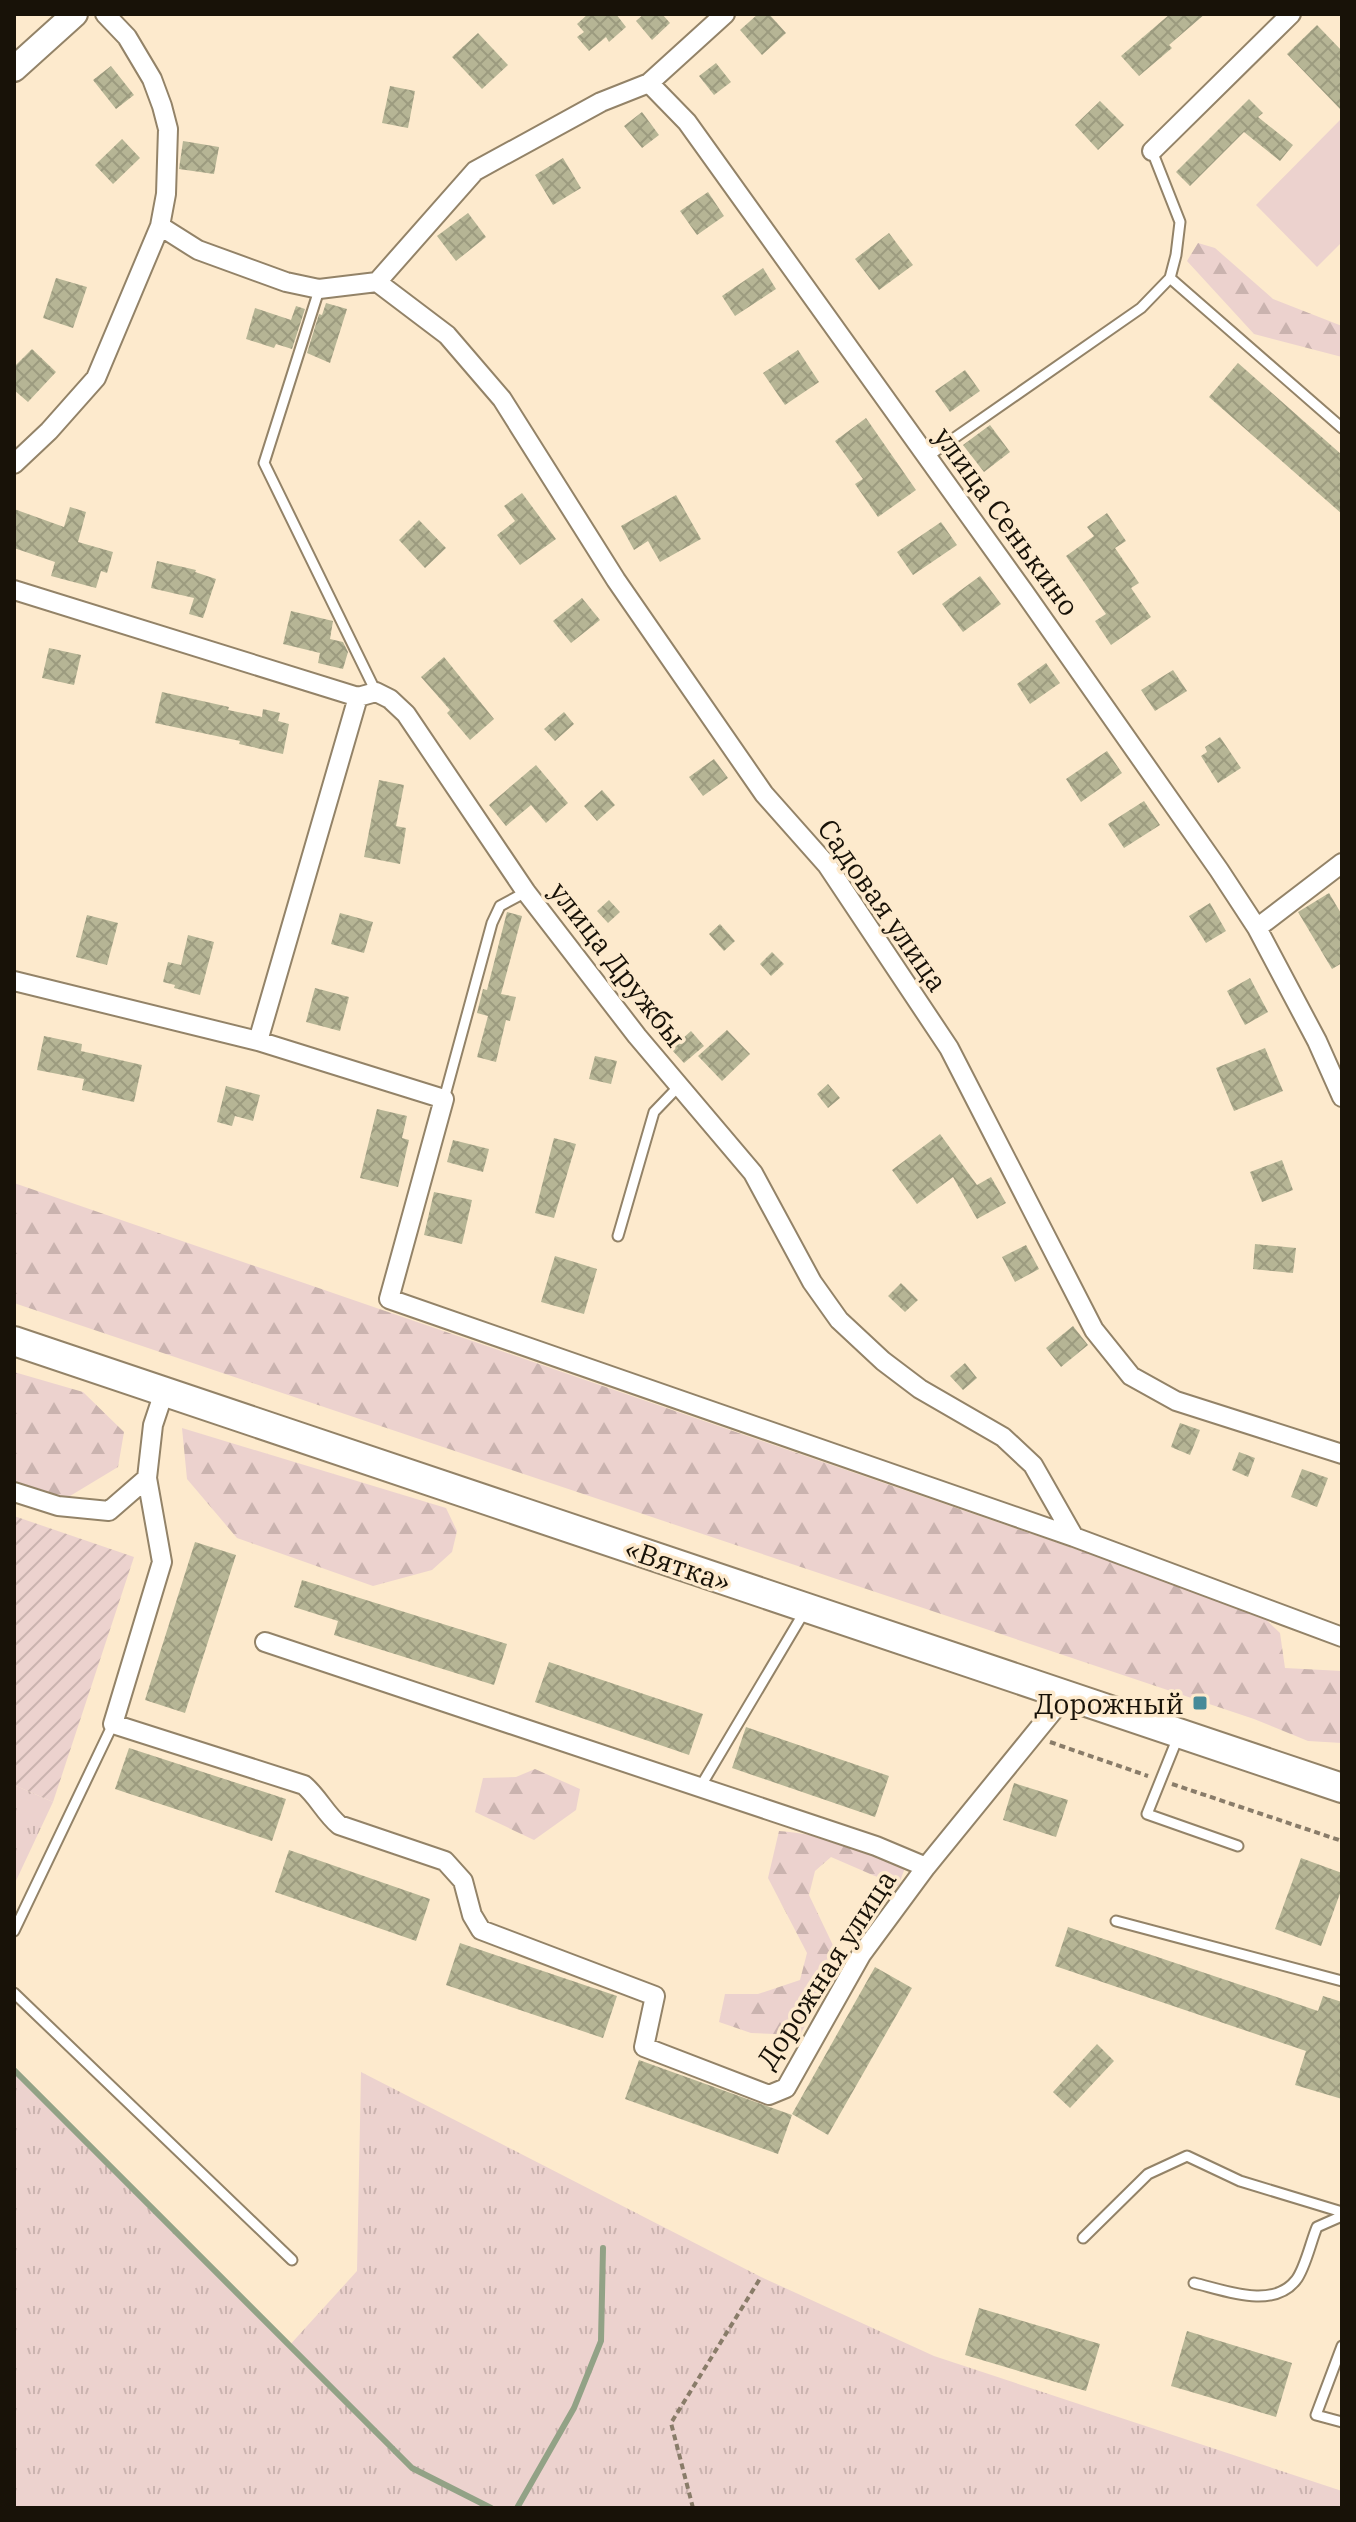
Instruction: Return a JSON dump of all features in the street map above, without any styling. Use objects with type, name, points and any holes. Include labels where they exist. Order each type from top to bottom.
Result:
[{"type":"main road","name":"«Вятка»","points":[[14,1341],[1342,1788]]},
{"type":"street","points":[[14,69],[75,14]]},
{"type":"street","points":[[14,464],[49,431],[96,378],[160,226],[166,194],[168,129],[152,79],[127,37],[105,14]]},
{"type":"street","points":[[160,226],[198,250],[286,282],[319,289],[377,282],[475,171],[601,102],[649,83],[725,14]]},
{"type":"street","points":[[1152,151],[1291,14]]},
{"type":"street","name":"улица Сенькино","points":[[649,83],[687,122],[1219,870],[1257,928],[1317,1041],[1342,1097]]},
{"type":"street","name":"Садовая улица","points":[[377,282],[447,335],[502,399],[616,580],[764,794],[827,865],[949,1048],[1094,1330],[1131,1376],[1176,1401],[1342,1454]]},
{"type":"street","points":[[14,590],[358,697],[376,692]]},
{"type":"street","name":"улица Дружбы","points":[[376,692],[406,714],[526,892],[637,1036],[753,1173],[812,1282],[839,1320],[883,1361],[920,1389],[1003,1437],[1033,1465],[1074,1537]]},
{"type":"street","points":[[258,1041],[358,697]]},
{"type":"street","points":[[1257,928],[1342,863]]},
{"type":"street","points":[[14,981],[258,1041],[444,1099],[389,1299],[1074,1537],[1342,1637]]},
{"type":"street","points":[[113,1724],[162,1562],[147,1478],[153,1425],[164,1392]]},
{"type":"street","points":[[14,1492],[58,1506],[109,1511],[147,1478]]},
{"type":"street","name":"Дорожная улица","points":[[265,1642],[876,1846],[926,1867]]},
{"type":"street","name":"Дорожная улица","points":[[113,1724],[304,1785],[317,1796],[330,1818],[339,1825],[445,1861],[463,1881],[472,1915],[481,1930],[655,1996],[644,2047],[769,2095],[786,2088],[861,1955],[926,1867],[1066,1695]]},
{"type":"lane","points":[[927,457],[1141,308],[1170,278],[1180,222],[1152,151]]},
{"type":"lane","points":[[1170,278],[1342,428]]},
{"type":"lane","points":[[319,289],[264,463],[376,692]]},
{"type":"lane","points":[[444,1099],[492,923],[500,906],[526,892]]},
{"type":"lane","points":[[618,1236],[654,1112],[679,1086]]},
{"type":"lane","points":[[699,1789],[807,1608]]},
{"type":"lane","points":[[14,1931],[113,1724]]},
{"type":"lane","points":[[1180,1733],[1147,1814],[1238,1846]]},
{"type":"lane","points":[[1116,1921],[1342,1981]]},
{"type":"lane","points":[[14,1993],[292,2260]]},
{"type":"lane","points":[[1083,2238],[1148,2174],[1187,2156],[1240,2181],[1342,2214]]},
{"type":"lane","points":[[1194,2283],[1241,2295],[1275,2296],[1296,2280],[1317,2227],[1342,2214]]},
{"type":"lane","points":[[1342,2346],[1316,2415],[1342,2422]]},
{"type":"path","points":[[1033,1737],[1342,1841]]},
{"type":"path","points":[[693,2508],[671,2423],[761,2277]]},
{"type":"green space","points":[[1342,118],[1342,242],[1317,267],[1256,205]]},
{"type":"green space","points":[[1198,243],[1215,248],[1273,299],[1342,326],[1342,357],[1254,334],[1187,261]]},
{"type":"green space","points":[[14,1183],[1258,1612],[1280,1633],[1285,1668],[1342,1671],[1342,1743],[1308,1741],[1254,1719],[14,1303]]},
{"type":"green space","points":[[14,1372],[83,1392],[124,1432],[118,1467],[70,1496],[14,1495]]},
{"type":"green space","points":[[182,1428],[446,1508],[457,1531],[452,1552],[432,1570],[373,1586],[237,1538],[187,1479]]},
{"type":"green space","points":[[14,1516],[134,1557],[53,1802],[14,1785]]},
{"type":"green space","points":[[535,1769],[580,1789],[576,1810],[534,1840],[475,1812],[483,1778],[516,1777]]},
{"type":"green space","points":[[14,1785],[53,1802],[14,1885]]},
{"type":"green space","points":[[779,1831],[844,1844],[905,1868],[898,1886],[831,1857],[815,1871],[809,1895],[840,1960],[800,2035],[751,2033],[719,2022],[725,1994],[758,1994],[800,1980],[807,1953],[768,1878]]},
{"type":"green space","points":[[14,2070],[288,2347],[357,2271],[361,2072],[761,2277],[934,2356],[1342,2491],[1342,2508],[14,2508]]},
{"type":"building","points":[[588,14],[616,14],[626,27],[609,42],[606,37],[589,51],[577,37],[584,32],[577,24]]},
{"type":"building","points":[[644,14],[662,14],[670,23],[652,40],[636,21]]},
{"type":"building","points":[[758,14],[769,14],[786,33],[762,55],[740,30]]},
{"type":"building","points":[[1170,14],[1205,14],[1139,76],[1121,56]]},
{"type":"building","points":[[1317,25],[1342,51],[1342,111],[1287,54]]},
{"type":"building","points":[[478,33],[508,65],[482,89],[452,57]]},
{"type":"building","points":[[716,63],[731,82],[714,95],[699,76]]},
{"type":"building","points":[[111,66],[134,95],[116,109],[93,80]]},
{"type":"building","points":[[390,86],[415,91],[408,128],[382,123]]},
{"type":"building","points":[[1249,99],[1263,113],[1258,117],[1293,145],[1280,161],[1244,132],[1190,186],[1176,172]]},
{"type":"building","points":[[1100,101],[1124,125],[1098,150],[1075,125]]},
{"type":"building","points":[[642,112],[659,135],[642,148],[624,126]]},
{"type":"building","points":[[122,139],[140,158],[113,184],[95,165]]},
{"type":"building","points":[[183,141],[219,147],[214,174],[179,169]]},
{"type":"building","points":[[563,158],[581,188],[553,205],[535,175]]},
{"type":"building","points":[[708,192],[724,216],[697,235],[680,211]]},
{"type":"building","points":[[468,213],[486,237],[456,261],[437,236]]},
{"type":"building","points":[[889,233],[913,265],[879,290],[855,259]]},
{"type":"building","points":[[763,268],[776,289],[735,316],[722,296]]},
{"type":"building","points":[[56,278],[87,287],[73,328],[43,318]]},
{"type":"building","points":[[326,303],[347,309],[330,363],[307,353],[319,314],[322,315]]},
{"type":"building","points":[[296,306],[305,309],[292,349],[276,344],[274,348],[246,339],[255,308],[291,320]]},
{"type":"building","points":[[32,349],[56,372],[28,402],[14,390],[14,367]]},
{"type":"building","points":[[798,350],[819,382],[785,405],[763,373]]},
{"type":"building","points":[[1238,363],[1342,455],[1342,514],[1209,397]]},
{"type":"building","points":[[965,370],[980,391],[950,412],[935,391]]},
{"type":"building","points":[[866,418],[916,490],[878,517],[855,484],[863,479],[835,441]]},
{"type":"building","points":[[990,425],[1010,452],[984,472],[963,445]]},
{"type":"building","points":[[522,493],[556,539],[520,565],[497,535],[515,521],[504,506]]},
{"type":"building","points":[[676,495],[701,539],[660,562],[648,541],[634,550],[621,526]]},
{"type":"building","points":[[70,507],[86,512],[78,542],[113,552],[107,573],[101,571],[96,588],[51,576],[55,562],[14,548],[14,509],[64,527]]},
{"type":"building","points":[[1107,513],[1126,541],[1115,548],[1139,583],[1131,588],[1151,617],[1111,645],[1095,621],[1106,614],[1066,556],[1094,536],[1087,527]]},
{"type":"building","points":[[419,520],[446,548],[425,568],[399,540]]},
{"type":"building","points":[[941,522],[957,545],[913,575],[897,552]]},
{"type":"building","points":[[157,561],[196,570],[216,579],[203,618],[189,614],[194,598],[151,588]]},
{"type":"building","points":[[980,576],[1001,604],[963,632],[942,604]]},
{"type":"building","points":[[582,598],[600,620],[571,643],[553,621]]},
{"type":"building","points":[[291,611],[333,621],[330,639],[343,642],[348,652],[343,669],[318,663],[320,653],[283,644]]},
{"type":"building","points":[[49,648],[81,655],[74,685],[42,678]]},
{"type":"building","points":[[444,657],[494,719],[470,740],[447,713],[450,710],[421,677]]},
{"type":"building","points":[[1046,663],[1060,683],[1030,704],[1017,684]]},
{"type":"building","points":[[1173,670],[1187,691],[1155,711],[1141,690]]},
{"type":"building","points":[[162,692],[262,717],[263,709],[280,713],[278,721],[289,724],[283,754],[239,744],[240,741],[155,723]]},
{"type":"building","points":[[564,712],[574,724],[555,741],[544,729]]},
{"type":"building","points":[[1220,737],[1241,768],[1218,783],[1201,756],[1207,752],[1205,747]]},
{"type":"building","points":[[1107,751],[1122,773],[1081,802],[1066,779]]},
{"type":"building","points":[[714,759],[728,778],[703,796],[689,777]]},
{"type":"building","points":[[536,765],[568,803],[546,823],[531,805],[506,826],[489,805]]},
{"type":"building","points":[[379,780],[404,785],[396,826],[406,828],[400,864],[364,857]]},
{"type":"building","points":[[602,790],[615,805],[597,821],[584,806]]},
{"type":"building","points":[[1144,801],[1160,825],[1124,848],[1108,824]]},
{"type":"building","points":[[1329,893],[1342,915],[1342,963],[1332,969],[1298,912]]},
{"type":"building","points":[[609,900],[620,912],[608,923],[597,911]]},
{"type":"building","points":[[1210,903],[1226,931],[1206,943],[1189,916]]},
{"type":"building","points":[[507,912],[522,916],[501,994],[516,997],[510,1021],[506,1020],[496,1062],[477,1057],[488,1016],[477,1013],[483,989],[487,990]]},
{"type":"building","points":[[340,913],[373,922],[364,953],[331,944]]},
{"type":"building","points":[[87,915],[118,923],[107,965],[76,957]]},
{"type":"building","points":[[720,924],[735,941],[724,951],[709,934]]},
{"type":"building","points":[[188,935],[214,942],[200,995],[163,982],[168,962],[181,965]]},
{"type":"building","points":[[772,952],[784,964],[771,976],[760,964]]},
{"type":"building","points":[[1250,978],[1268,1012],[1245,1025],[1227,991]]},
{"type":"building","points":[[315,988],[349,997],[340,1031],[306,1022]]},
{"type":"building","points":[[727,1030],[750,1054],[722,1081],[698,1056]]},
{"type":"building","points":[[691,1031],[704,1046],[684,1063],[671,1049]]},
{"type":"building","points":[[44,1036],[82,1044],[81,1051],[142,1065],[134,1102],[82,1090],[84,1079],[37,1070]]},
{"type":"building","points":[[1265,1048],[1283,1091],[1234,1111],[1216,1068]]},
{"type":"building","points":[[595,1056],[617,1061],[611,1084],[589,1079]]},
{"type":"building","points":[[828,1084],[840,1098],[828,1108],[817,1094]]},
{"type":"building","points":[[226,1086],[260,1095],[253,1121],[235,1116],[232,1126],[217,1122]]},
{"type":"building","points":[[377,1109],[407,1116],[402,1138],[409,1140],[398,1187],[360,1178]]},
{"type":"building","points":[[940,1134],[977,1185],[991,1177],[1006,1203],[977,1219],[953,1177],[917,1204],[892,1170]]},
{"type":"building","points":[[554,1138],[576,1144],[554,1218],[535,1213]]},
{"type":"building","points":[[453,1140],[489,1149],[483,1172],[447,1162]]},
{"type":"building","points":[[1282,1160],[1293,1190],[1262,1202],[1250,1172]]},
{"type":"building","points":[[434,1192],[472,1200],[462,1244],[424,1235]]},
{"type":"building","points":[[1255,1244],[1296,1248],[1293,1273],[1253,1269]]},
{"type":"building","points":[[1026,1245],[1039,1269],[1015,1282],[1002,1257]]},
{"type":"building","points":[[555,1256],[597,1269],[584,1314],[541,1302]]},
{"type":"building","points":[[901,1283],[918,1300],[905,1312],[888,1296]]},
{"type":"building","points":[[1073,1326],[1088,1345],[1061,1367],[1046,1348]]},
{"type":"building","points":[[965,1363],[977,1378],[963,1390],[950,1376]]},
{"type":"building","points":[[1180,1423],[1200,1430],[1190,1455],[1171,1447]]},
{"type":"building","points":[[1239,1452],[1255,1458],[1248,1477],[1232,1470]]},
{"type":"building","points":[[1302,1469],[1328,1478],[1317,1507],[1291,1497]]},
{"type":"building","points":[[195,1542],[236,1555],[185,1713],[145,1700]]},
{"type":"building","points":[[302,1580],[507,1644],[494,1685],[334,1635],[338,1621],[294,1607]]},
{"type":"building","points":[[549,1662],[703,1714],[689,1755],[535,1702]]},
{"type":"building","points":[[746,1727],[889,1776],[875,1817],[732,1768]]},
{"type":"building","points":[[129,1748],[286,1799],[272,1841],[115,1789]]},
{"type":"building","points":[[1014,1783],[1068,1800],[1056,1837],[1003,1820]]},
{"type":"building","points":[[289,1850],[430,1899],[416,1941],[275,1892]]},
{"type":"building","points":[[1301,1858],[1342,1873],[1342,1888],[1321,1946],[1275,1929]]},
{"type":"building","points":[[1068,1927],[1318,2011],[1323,1996],[1342,2002],[1342,2099],[1295,2085],[1306,2051],[1055,1966]]},
{"type":"building","points":[[460,1943],[617,1996],[603,2038],[446,1985]]},
{"type":"building","points":[[875,1967],[912,1988],[828,2135],[792,2114]]},
{"type":"building","points":[[1097,2044],[1114,2061],[1070,2108],[1053,2092]]},
{"type":"building","points":[[639,2060],[792,2115],[778,2154],[625,2099]]},
{"type":"building","points":[[979,2308],[1100,2344],[1086,2391],[965,2355]]},
{"type":"building","points":[[1187,2331],[1292,2363],[1276,2417],[1171,2386]]},
{"type":"waterway","points":[[14,2070],[412,2468],[491,2508]]},
{"type":"waterway","points":[[517,2508],[574,2408],[601,2341],[603,2248]]},
{"type":"place","name":"Дорожный","points":[[1200,1703]]}]
